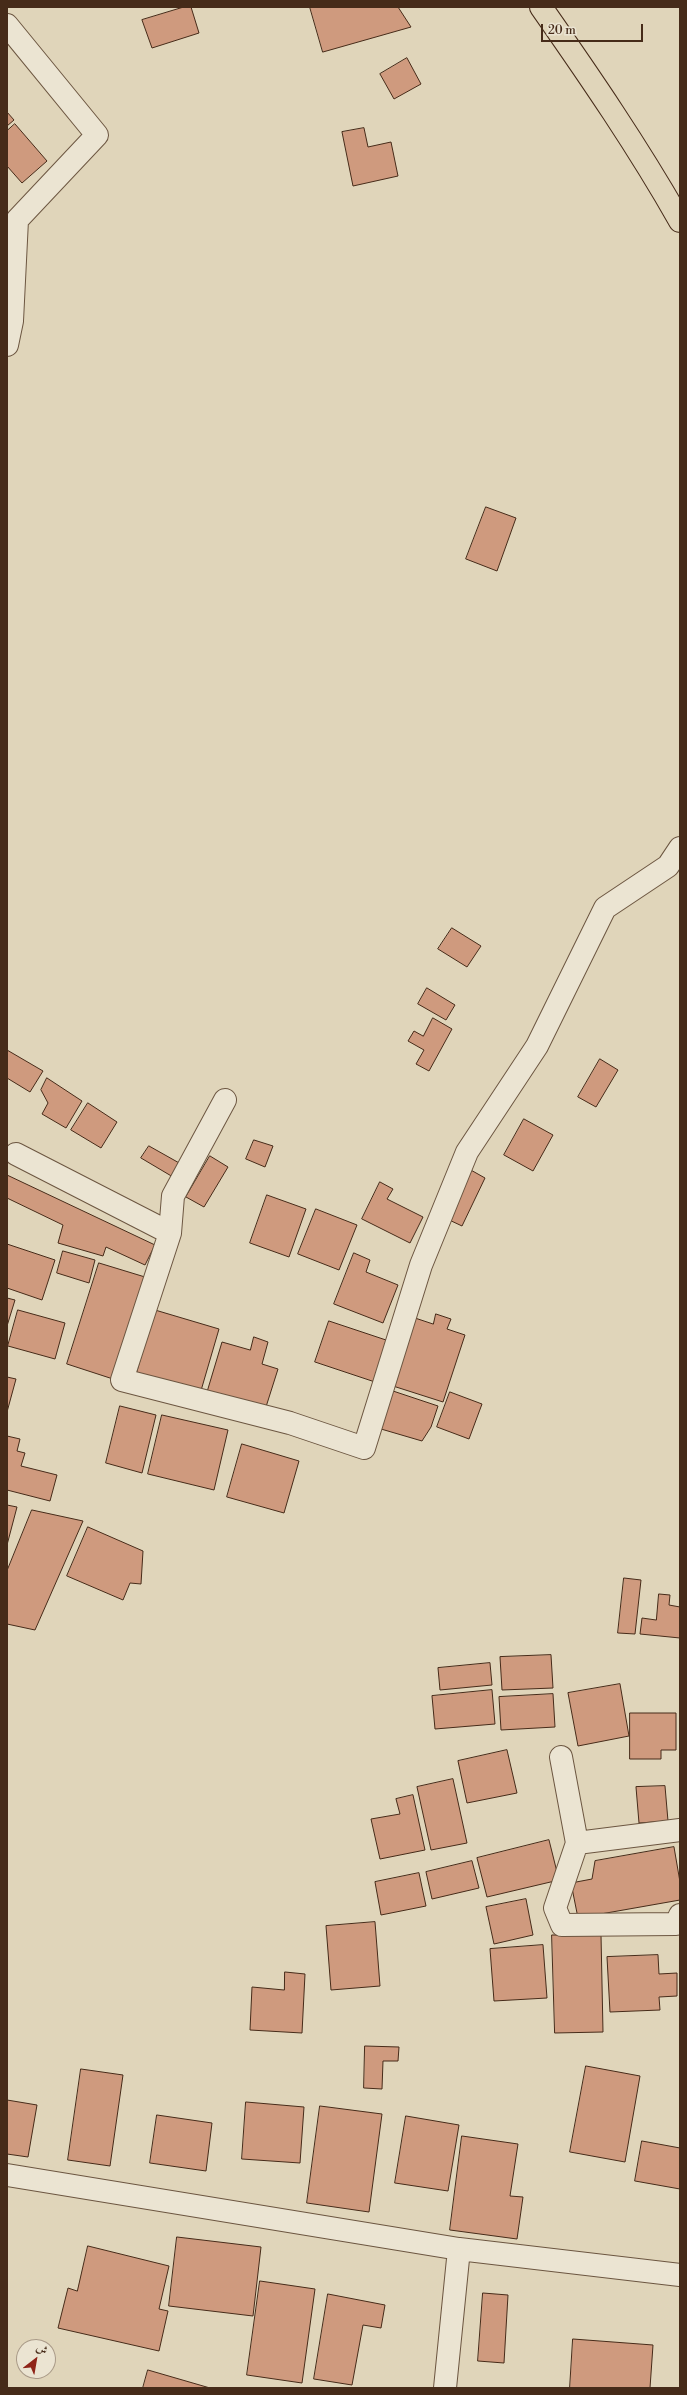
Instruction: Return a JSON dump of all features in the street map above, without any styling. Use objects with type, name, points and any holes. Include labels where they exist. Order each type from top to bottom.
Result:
[{"type":"main road","points":[[541,7],[592,80],[680,221]]},
{"type":"street","points":[[7,25],[98,135],[17,220],[12,322],[7,345]]},
{"type":"street","points":[[225,1100],[173,1196],[170,1233],[122,1380],[290,1423],[364,1448],[421,1265],[467,1152],[537,1046],[606,908],[668,866],[680,848]]},
{"type":"street","points":[[16,1154],[170,1233]]},
{"type":"street","points":[[561,1757],[577,1843],[555,1908],[562,1925],[676,1924],[680,1915]]},
{"type":"street","points":[[577,1843],[680,1830]]},
{"type":"street","points":[[7,2175],[459,2249],[680,2275]]},
{"type":"street","points":[[445,2388],[459,2249]]},
{"type":"building","points":[[184,7],[191,7],[199,33],[152,48],[142,20]]},
{"type":"building","points":[[310,7],[398,7],[411,27],[323,52]]},
{"type":"building","points":[[407,58],[421,84],[394,99],[380,74]]},
{"type":"building","points":[[7,112],[14,120],[7,126]]},
{"type":"building","points":[[15,124],[47,161],[22,183],[7,166],[7,131]]},
{"type":"building","points":[[364,128],[368,147],[391,142],[398,176],[353,186],[342,132]]},
{"type":"building","points":[[486,507],[516,518],[497,571],[466,559]]},
{"type":"building","points":[[452,928],[481,946],[467,967],[438,949]]},
{"type":"building","points":[[427,988],[455,1005],[446,1020],[418,1004]]},
{"type":"building","points":[[433,1018],[452,1029],[429,1071],[416,1064],[424,1050],[408,1041],[414,1031],[423,1036]]},
{"type":"building","points":[[7,1050],[43,1071],[30,1092],[7,1078]]},
{"type":"building","points":[[600,1059],[618,1070],[596,1107],[578,1097]]},
{"type":"building","points":[[47,1078],[82,1101],[66,1128],[42,1114],[48,1103],[41,1090]]},
{"type":"building","points":[[88,1103],[117,1122],[101,1148],[71,1130]]},
{"type":"building","points":[[524,1119],[553,1135],[533,1171],[504,1155]]},
{"type":"building","points":[[254,1140],[273,1146],[265,1167],[246,1159]]},
{"type":"building","points":[[149,1146],[181,1164],[173,1177],[141,1158]]},
{"type":"building","points":[[210,1156],[228,1167],[204,1207],[186,1197]]},
{"type":"building","points":[[469,1169],[485,1178],[462,1226],[445,1218]]},
{"type":"building","points":[[7,1175],[155,1245],[145,1265],[106,1247],[103,1256],[58,1243],[63,1225],[7,1198]]},
{"type":"building","points":[[380,1182],[393,1189],[387,1199],[423,1217],[410,1243],[362,1219]]},
{"type":"building","points":[[267,1195],[306,1209],[289,1257],[250,1243]]},
{"type":"building","points":[[316,1209],[357,1225],[339,1270],[298,1254]]},
{"type":"building","points":[[7,1244],[55,1260],[42,1300],[7,1288]]},
{"type":"building","points":[[63,1251],[95,1260],[89,1283],[57,1273]]},
{"type":"building","points":[[354,1253],[370,1260],[366,1272],[398,1285],[383,1323],[334,1304]]},
{"type":"building","points":[[99,1263],[145,1277],[113,1379],[67,1364]]},
{"type":"building","points":[[7,1298],[15,1300],[7,1326]]},
{"type":"building","points":[[18,1310],[65,1323],[55,1359],[8,1346]]},
{"type":"building","points":[[155,1310],[219,1329],[200,1394],[136,1376]]},
{"type":"building","points":[[436,1314],[451,1319],[447,1329],[465,1335],[443,1402],[393,1386],[415,1318],[433,1324]]},
{"type":"building","points":[[329,1321],[389,1341],[375,1382],[315,1362]]},
{"type":"building","points":[[254,1337],[268,1342],[262,1364],[278,1369],[265,1410],[207,1392],[222,1342],[250,1350]]},
{"type":"building","points":[[7,1377],[16,1379],[7,1412]]},
{"type":"building","points":[[393,1391],[438,1406],[431,1427],[422,1441],[381,1429]]},
{"type":"building","points":[[450,1392],[482,1404],[469,1439],[437,1427]]},
{"type":"building","points":[[120,1406],[156,1415],[142,1473],[106,1463]]},
{"type":"building","points":[[162,1415],[228,1430],[214,1490],[148,1474]]},
{"type":"building","points":[[7,1436],[20,1439],[17,1451],[25,1453],[21,1466],[57,1475],[50,1501],[7,1490]]},
{"type":"building","points":[[242,1444],[299,1461],[284,1513],[227,1497]]},
{"type":"building","points":[[7,1505],[17,1507],[7,1545]]},
{"type":"building","points":[[32,1510],[83,1521],[35,1630],[7,1624],[7,1571]]},
{"type":"building","points":[[88,1527],[143,1551],[141,1584],[130,1583],[123,1600],[67,1576]]},
{"type":"building","points":[[624,1578],[641,1580],[635,1634],[618,1633]]},
{"type":"building","points":[[659,1594],[670,1595],[669,1605],[680,1607],[680,1638],[640,1634],[642,1618],[656,1620]]},
{"type":"building","points":[[551,1655],[553,1688],[502,1690],[500,1657]]},
{"type":"building","points":[[490,1663],[492,1685],[440,1690],[438,1668]]},
{"type":"building","points":[[620,1684],[629,1736],[578,1746],[568,1693]]},
{"type":"building","points":[[492,1690],[495,1724],[435,1729],[432,1696]]},
{"type":"building","points":[[553,1694],[555,1727],[501,1730],[499,1697]]},
{"type":"building","points":[[630,1713],[676,1713],[676,1750],[661,1750],[661,1759],[630,1759]]},
{"type":"building","points":[[507,1750],[517,1793],[467,1803],[458,1761]]},
{"type":"building","points":[[453,1779],[467,1843],[431,1850],[417,1787]]},
{"type":"building","points":[[665,1786],[668,1821],[639,1823],[636,1787]]},
{"type":"building","points":[[413,1795],[425,1850],[380,1859],[371,1819],[400,1814],[396,1799]]},
{"type":"building","points":[[549,1840],[559,1880],[487,1897],[477,1858]]},
{"type":"building","points":[[674,1847],[680,1882],[680,1900],[578,1918],[571,1883],[592,1879],[595,1861]]},
{"type":"building","points":[[472,1861],[479,1888],[432,1899],[426,1872]]},
{"type":"building","points":[[419,1873],[426,1906],[381,1915],[375,1882]]},
{"type":"building","points":[[526,1899],[533,1935],[494,1944],[486,1907]]},
{"type":"building","points":[[375,1922],[380,1986],[331,1990],[326,1926]]},
{"type":"building","points":[[552,1935],[601,1935],[603,2032],[555,2033]]},
{"type":"building","points":[[543,1945],[547,1998],[494,2001],[490,1949]]},
{"type":"building","points":[[658,1955],[659,1974],[677,1973],[677,1996],[659,1997],[660,2010],[610,2012],[607,1957]]},
{"type":"building","points":[[285,1972],[305,1974],[302,2033],[250,2030],[252,1987],[284,1990]]},
{"type":"building","points":[[365,2046],[399,2047],[398,2061],[383,2061],[382,2089],[364,2088]]},
{"type":"building","points":[[586,2066],[640,2076],[625,2162],[570,2152]]},
{"type":"building","points":[[81,2069],[123,2075],[110,2166],[68,2160]]},
{"type":"building","points":[[7,2100],[37,2105],[28,2157],[7,2154]]},
{"type":"building","points":[[246,2102],[304,2107],[300,2163],[242,2159]]},
{"type":"building","points":[[320,2106],[382,2114],[369,2212],[307,2203]]},
{"type":"building","points":[[157,2115],[212,2123],[206,2171],[150,2163]]},
{"type":"building","points":[[406,2116],[459,2125],[448,2191],[395,2183]]},
{"type":"building","points":[[462,2136],[518,2144],[510,2196],[523,2197],[517,2239],[450,2230]]},
{"type":"building","points":[[642,2141],[680,2148],[680,2189],[635,2181]]},
{"type":"building","points":[[177,2237],[261,2247],[253,2316],[169,2306]]},
{"type":"building","points":[[88,2246],[169,2266],[159,2309],[168,2311],[159,2351],[58,2328],[68,2288],[77,2291]]},
{"type":"building","points":[[260,2281],[315,2289],[302,2383],[247,2375]]},
{"type":"building","points":[[483,2293],[508,2295],[504,2363],[478,2361]]},
{"type":"building","points":[[328,2294],[385,2305],[381,2328],[363,2325],[352,2385],[314,2379]]},
{"type":"building","points":[[573,2339],[653,2345],[650,2388],[570,2388]]},
{"type":"building","points":[[148,2370],[210,2388],[143,2388]]}]
